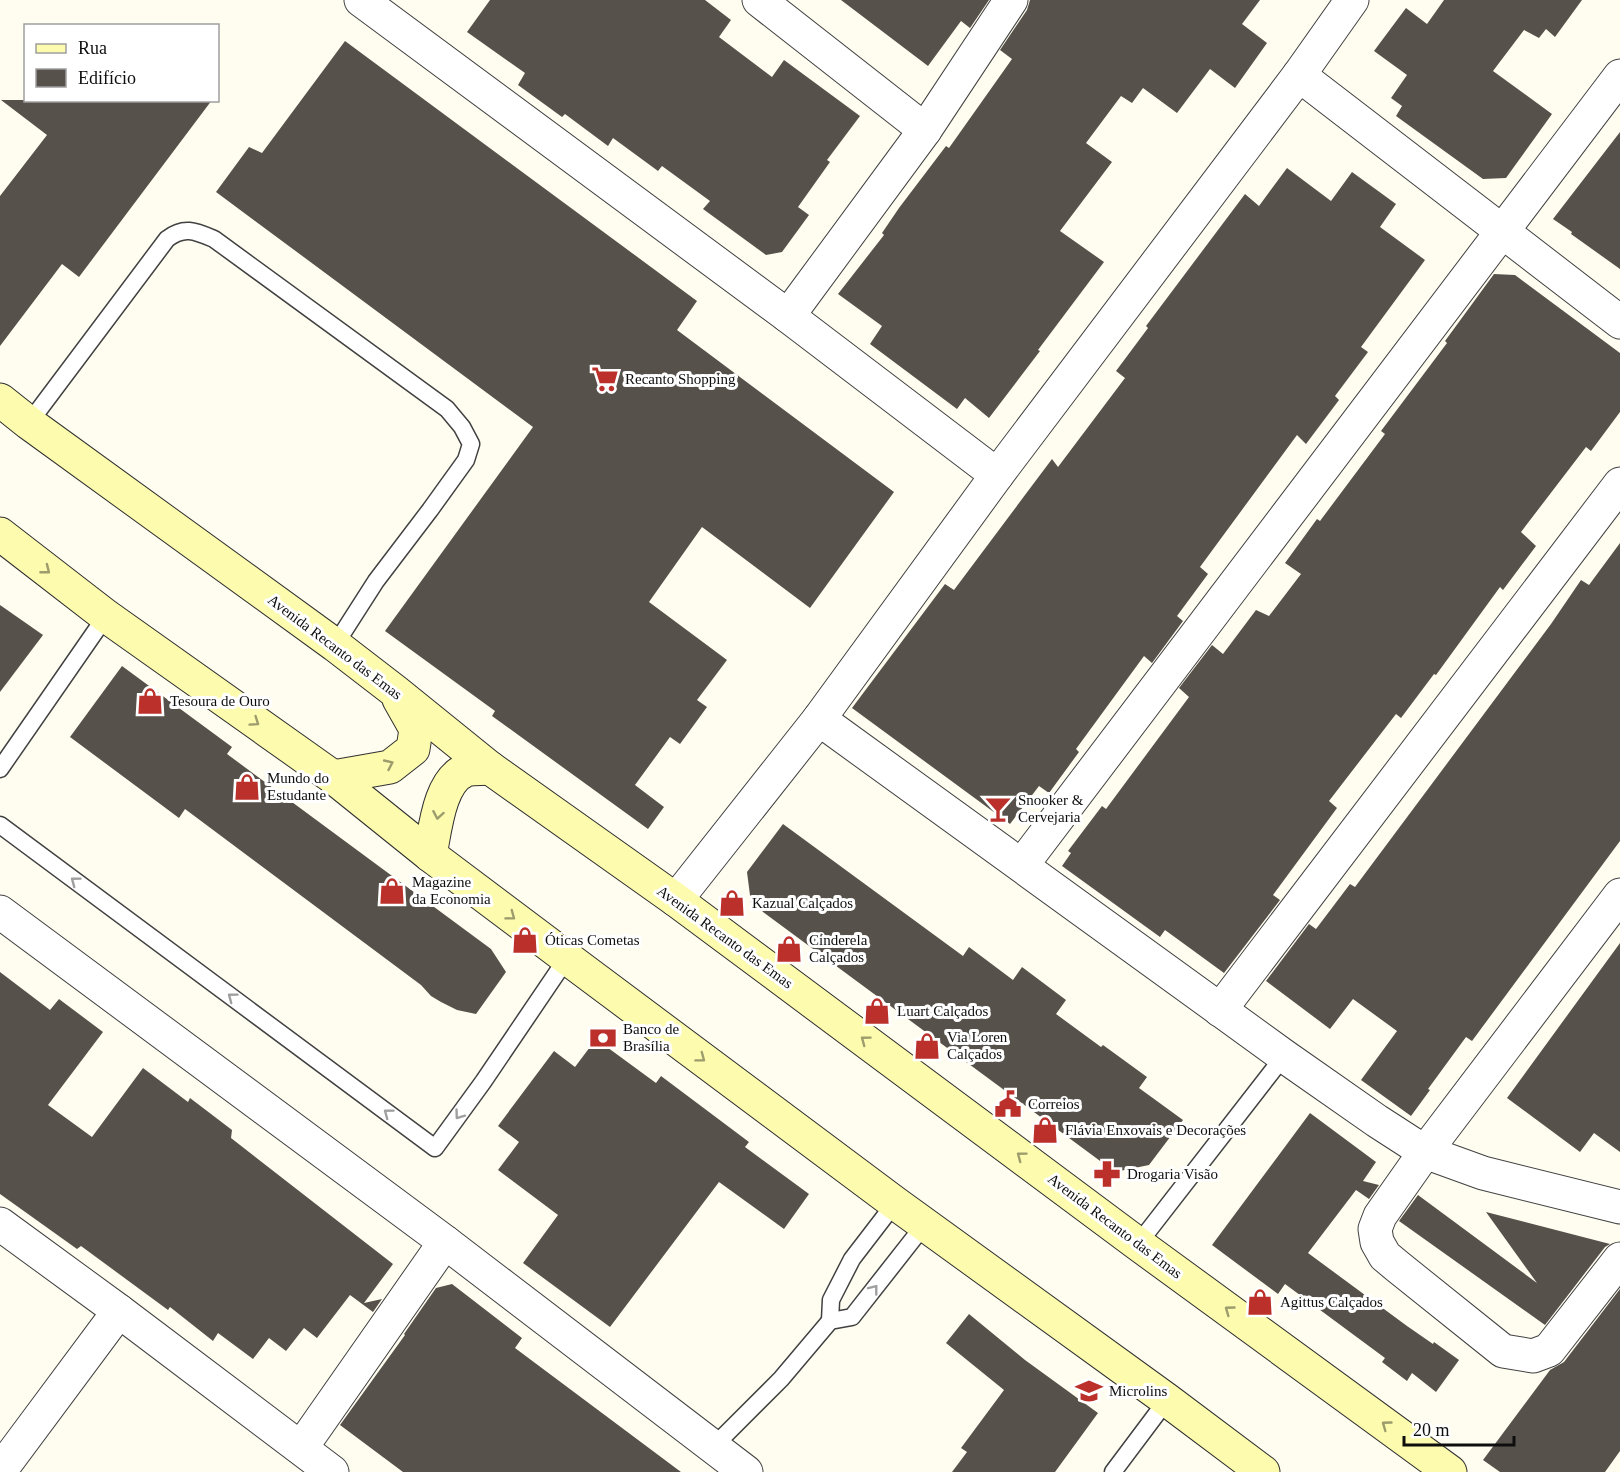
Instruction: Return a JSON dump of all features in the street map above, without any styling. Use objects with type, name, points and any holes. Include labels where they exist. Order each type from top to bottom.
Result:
[{"type":"main road","name":"Avenida Recanto das Emas","points":[[0,400],[335,645],[490,768],[676,900],[1138,1244],[1450,1472]]},
{"type":"main road","points":[[0,534],[106,616],[333,777],[430,855],[567,958],[895,1203],[1263,1472]]},
{"type":"main road","points":[[333,777],[390,767],[413,749],[416,729],[396,692]]},
{"type":"main road","points":[[430,855],[440,803],[451,782],[465,770],[490,768]]},
{"type":"street","points":[[361,0],[788,316],[997,475]]},
{"type":"street","points":[[759,0],[925,130]]},
{"type":"street","points":[[788,316],[925,130],[1011,0]]},
{"type":"street","points":[[676,900],[819,720],[997,475],[1299,75],[1352,0]]},
{"type":"street","points":[[1299,75],[1620,322]]},
{"type":"street","points":[[1022,866],[1620,75]]},
{"type":"street","points":[[1220,1010],[1620,484]]},
{"type":"street","points":[[819,720],[1284,1056],[1425,1152],[1483,1173],[1620,1207]]},
{"type":"street","points":[[1620,895],[1425,1152],[1380,1216],[1375,1229],[1377,1242],[1385,1256],[1503,1351],[1533,1356],[1549,1350],[1620,1259]]},
{"type":"street","points":[[0,912],[445,1242],[746,1472]]},
{"type":"street","points":[[0,1224],[332,1472]]},
{"type":"street","points":[[301,1448],[445,1242]]},
{"type":"street","points":[[0,1471],[119,1311]]},
{"type":"lane","points":[[29,423],[167,239],[175,233],[185,231],[198,232],[214,239],[447,409],[462,427],[471,444],[466,459],[376,581],[335,645]]},
{"type":"lane","points":[[0,769],[106,616]]},
{"type":"lane","points":[[0,825],[435,1148],[567,958]]},
{"type":"lane","points":[[1138,1244],[1284,1056]]},
{"type":"lane","points":[[713,1447],[781,1379],[830,1321],[831,1300],[852,1259],[895,1203]]},
{"type":"lane","points":[[830,1321],[852,1317],[925,1224]]},
{"type":"lane","points":[[1113,1472],[1167,1400]]},
{"type":"building","points":[[490,0],[705,0],[731,20],[719,37],[772,77],[784,60],[860,116],[827,160],[830,162],[798,207],[809,215],[782,252],[766,255],[703,209],[710,201],[662,166],[658,171],[613,138],[608,146],[565,114],[562,117],[518,85],[525,73],[467,32]]},
{"type":"building","points":[[841,0],[989,0],[970,28],[961,21],[928,66]]},
{"type":"building","points":[[1030,0],[1260,0],[1242,24],[1267,43],[1235,88],[1210,69],[1177,113],[1143,88],[1132,103],[1121,96],[1086,143],[1112,162],[1060,231],[1104,262],[989,418],[965,398],[957,409],[870,344],[882,326],[838,294],[884,235],[882,233],[899,208],[946,146],[949,148],[1012,59],[1000,50],[1027,10]]},
{"type":"building","points":[[1444,0],[1582,0],[1555,37],[1546,29],[1539,38],[1524,30],[1493,71],[1552,114],[1506,178],[1483,179],[1396,116],[1402,106],[1391,98],[1407,75],[1374,51],[1406,8],[1427,24]]},
{"type":"building","name":"Recanto Shopping","points":[[345,41],[697,301],[677,330],[894,492],[810,608],[702,527],[649,602],[727,660],[697,700],[707,707],[680,744],[670,737],[635,785],[664,807],[648,829],[492,716],[495,711],[385,631],[533,427],[216,192],[249,147],[262,153]]},
{"type":"building","points":[[1,100],[210,102],[79,277],[62,264],[0,346],[0,196],[47,135]]},
{"type":"building","points":[[1620,132],[1620,269],[1553,219]]},
{"type":"building","points":[[1287,168],[1331,201],[1352,172],[1396,204],[1380,227],[1425,260],[1361,347],[1368,352],[1335,396],[1339,400],[1306,444],[1297,435],[1200,567],[1208,574],[1177,616],[1183,621],[1152,663],[1144,656],[1076,749],[1079,752],[1049,793],[1039,786],[1010,824],[852,708],[945,584],[954,590],[1052,459],[1058,467],[1125,378],[1116,371],[1148,328],[1146,326],[1245,194],[1259,206]]},
{"type":"building","points":[[1494,274],[1515,275],[1620,353],[1620,412],[1591,451],[1586,447],[1521,532],[1536,546],[1503,590],[1500,587],[1436,675],[1434,674],[1401,718],[1396,714],[1329,801],[1337,808],[1273,895],[1280,900],[1224,973],[1165,930],[1160,937],[1062,866],[1071,853],[1068,851],[1102,806],[1106,809],[1189,697],[1179,688],[1212,645],[1223,654],[1256,610],[1269,616],[1301,574],[1285,563],[1317,519],[1320,521],[1385,434],[1381,431],[1447,343],[1445,341]]},
{"type":"building","points":[[1620,543],[1620,841],[1472,1041],[1466,1037],[1411,1116],[1361,1080],[1397,1031],[1353,999],[1330,1029],[1266,981],[1309,924],[1316,929],[1350,884],[1355,887],[1551,624],[1581,580],[1589,585]]},
{"type":"building","points":[[0,605],[43,635],[0,692]]},
{"type":"building","points":[[122,666],[232,747],[227,754],[491,949],[506,972],[476,1014],[457,1010],[431,996],[421,985],[185,809],[179,818],[70,737]]},
{"type":"building","points":[[783,824],[963,956],[969,947],[1013,980],[1022,967],[1066,1000],[1056,1014],[1147,1077],[1139,1088],[1183,1120],[1149,1165],[1115,1172],[751,903],[747,872]]},
{"type":"building","points":[[1620,943],[1620,1152],[1594,1133],[1580,1152],[1507,1098]]},
{"type":"building","points":[[0,972],[50,1010],[59,999],[103,1032],[48,1105],[92,1137],[143,1068],[188,1102],[190,1098],[232,1130],[231,1138],[393,1264],[364,1303],[382,1299],[373,1312],[350,1295],[317,1338],[304,1328],[286,1351],[269,1338],[253,1359],[218,1333],[213,1341],[170,1307],[168,1310],[81,1246],[77,1249],[0,1194]]},
{"type":"building","points":[[596,1039],[656,1083],[661,1076],[749,1142],[745,1147],[809,1194],[784,1229],[719,1182],[610,1327],[523,1263],[558,1215],[498,1170],[519,1142],[498,1126],[554,1051],[575,1067]]},
{"type":"building","points":[[1310,1113],[1376,1162],[1363,1181],[1379,1185],[1369,1199],[1356,1190],[1308,1253],[1407,1326],[1459,1360],[1436,1392],[1412,1373],[1407,1381],[1382,1362],[1385,1358],[1285,1284],[1278,1294],[1212,1245]]},
{"type":"building","points":[[1418,1195],[1537,1283],[1486,1212],[1610,1244],[1605,1247],[1545,1325],[1399,1221]]},
{"type":"building","points":[[452,1284],[522,1338],[515,1348],[681,1472],[403,1472],[340,1425],[436,1288]]},
{"type":"building","points":[[1620,1289],[1620,1451],[1605,1472],[1500,1472],[1483,1460],[1550,1370],[1564,1362]]},
{"type":"building","points":[[969,1314],[1025,1360],[1098,1413],[1055,1472],[952,1472],[967,1452],[961,1448],[1004,1390],[946,1343]]},
{"type":"place","name":"Recanto Shopping","points":[[605,379]]},
{"type":"place","name":"Tesoura de Ouro","points":[[150,701]]},
{"type":"place","name":"Mundo do Estudante","points":[[247,787]]},
{"type":"place","name":"Snooker & Cervejaria","points":[[998,809]]},
{"type":"place","name":"Magazine da Economia","points":[[392,891]]},
{"type":"place","name":"Kazual Calçados","points":[[732,903]]},
{"type":"place","name":"Óticas Cometas","points":[[525,940]]},
{"type":"place","name":"Cinderela Calçados","points":[[789,949]]},
{"type":"place","name":"Luart Calçados","points":[[877,1011]]},
{"type":"place","name":"Banco de Brasília","points":[[603,1038]]},
{"type":"place","name":"Via Loren Calçados","points":[[927,1046]]},
{"type":"place","name":"Correios","points":[[1008,1104]]},
{"type":"place","name":"Flávia Enxovais e Decorações","points":[[1045,1130]]},
{"type":"place","name":"Drogaria Visão","points":[[1107,1174]]},
{"type":"place","name":"Agittus Calçados","points":[[1260,1302]]},
{"type":"place","name":"Microlins","points":[[1089,1391]]}]
